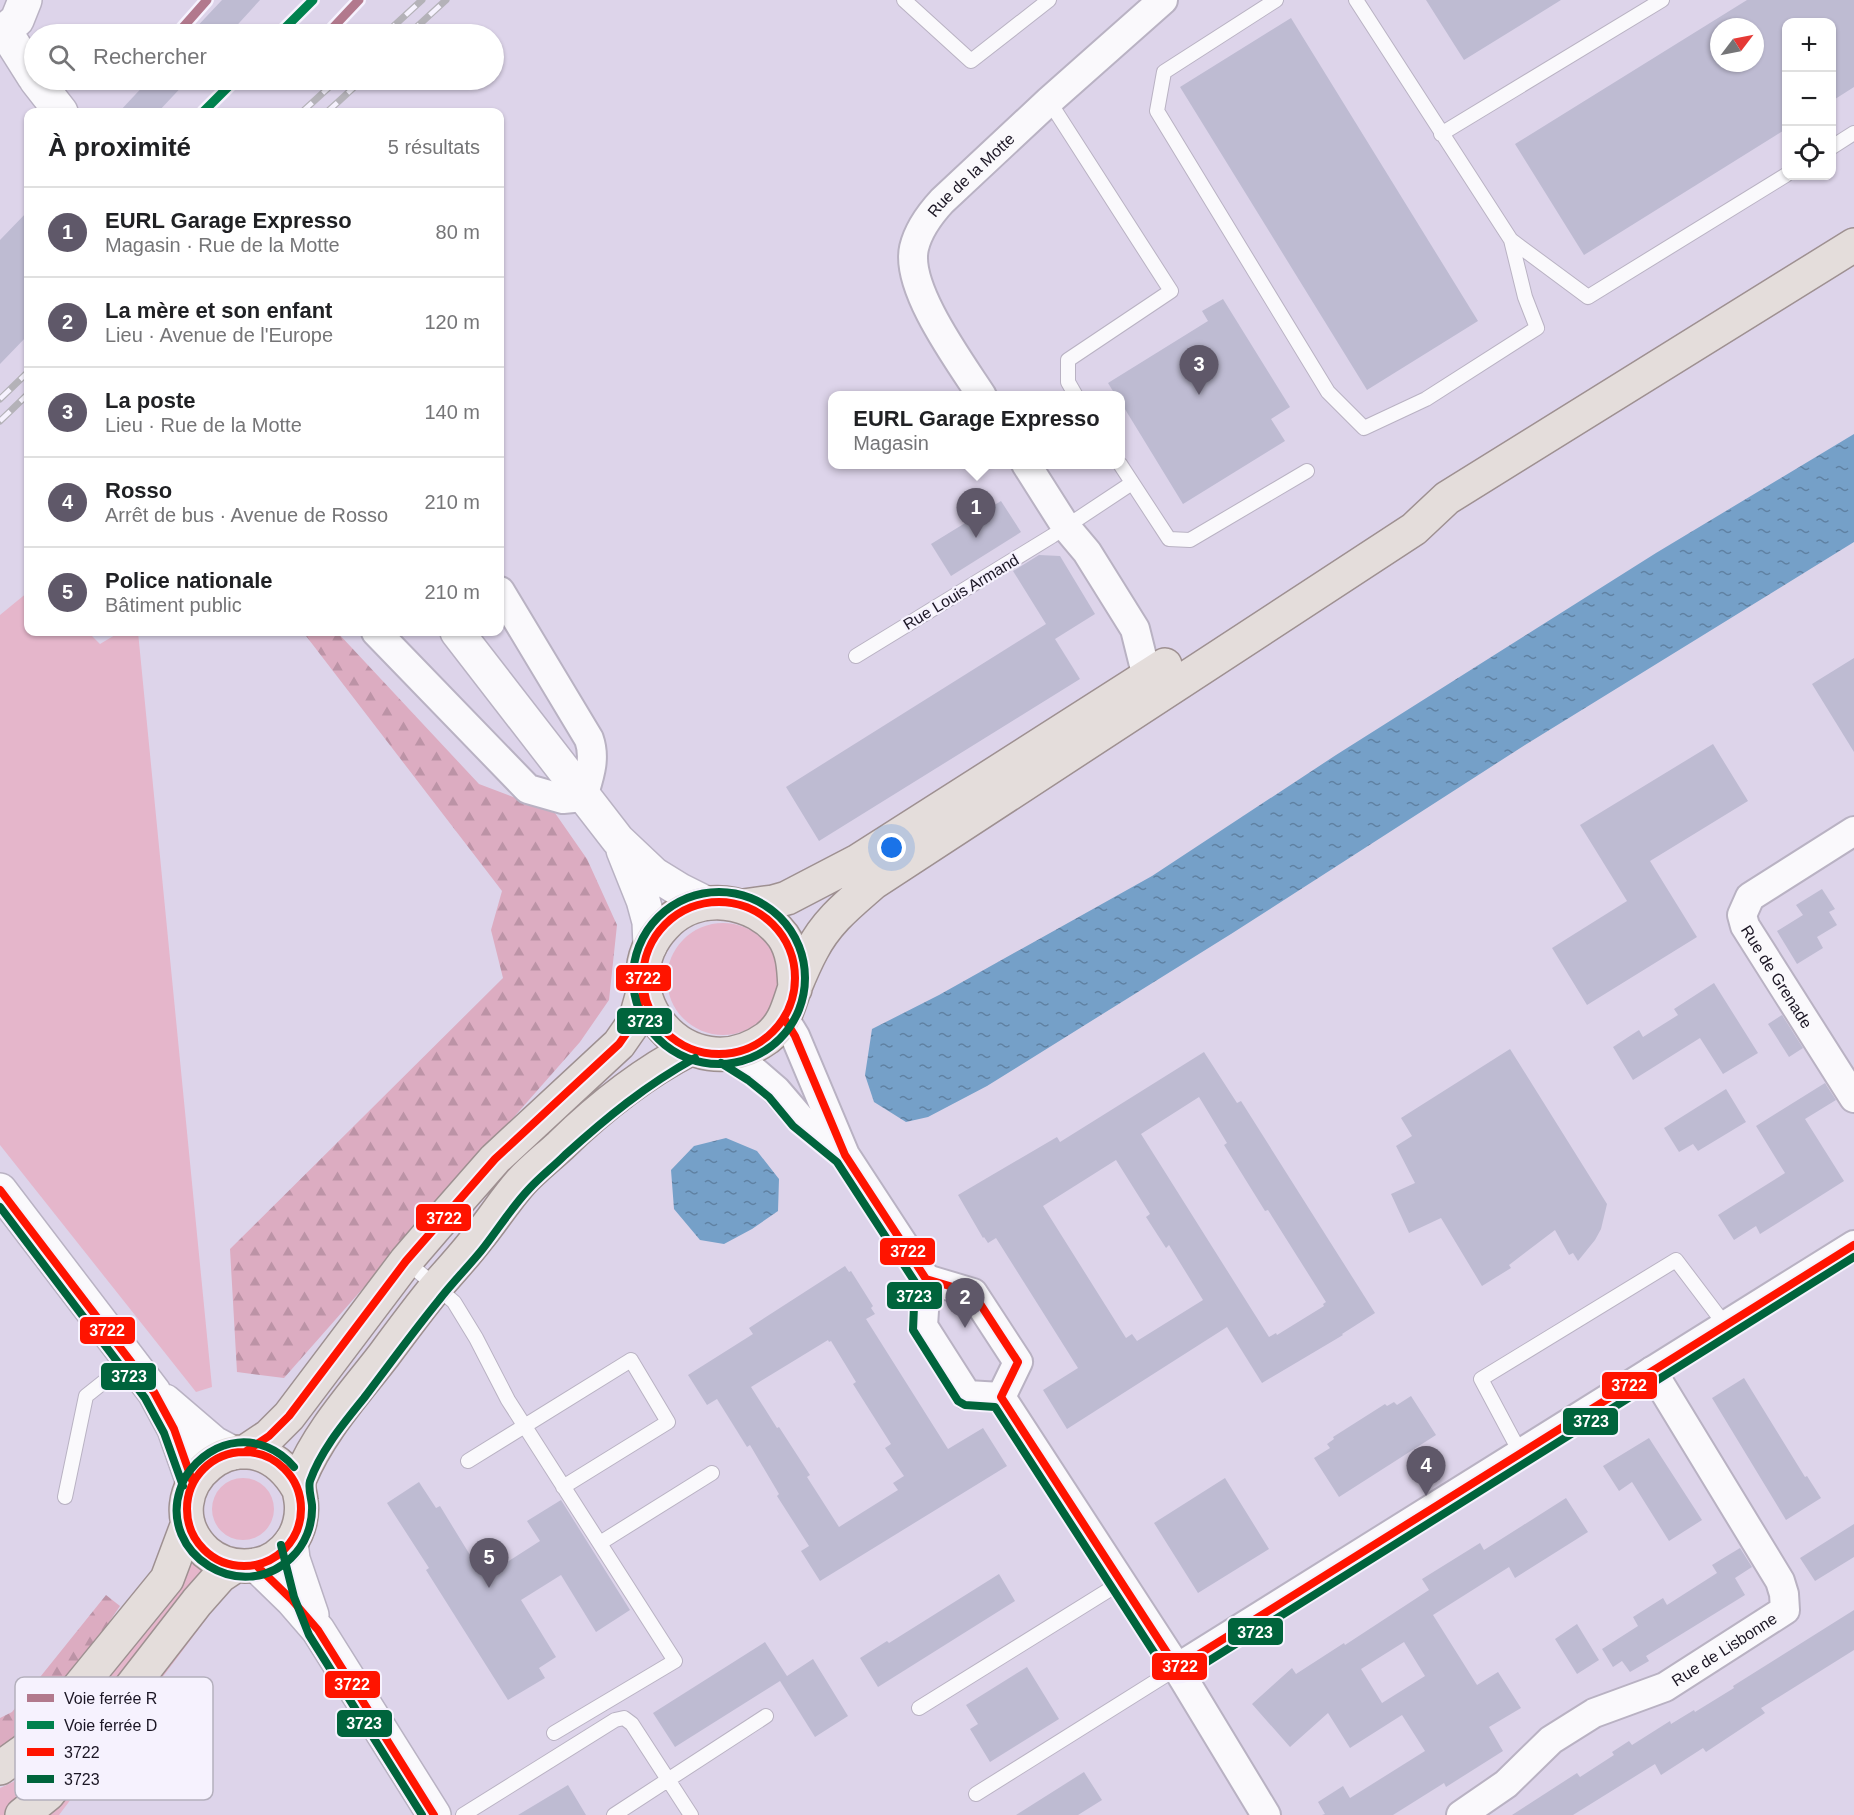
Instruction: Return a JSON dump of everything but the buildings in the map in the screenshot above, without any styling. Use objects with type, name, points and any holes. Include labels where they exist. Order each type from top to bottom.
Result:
[{"type":"main road","points":[[743,906],[773,902],[787,897],[858,861],[1406,514],[1447,498],[1854,245]]},
{"type":"main road","points":[[644,989],[652,1014],[662,1028],[668,1035],[690,1048],[708,1054],[726,1054],[749,1049],[769,1036],[790,1004],[812,950],[830,921],[873,883],[1414,529],[1447,498]]},
{"type":"main road","points":[[245,1565],[222,1562],[206,1551],[193,1535],[188,1523],[187,1510],[188,1496],[193,1483],[203,1469],[217,1458],[239,1452],[269,1436],[290,1416],[406,1261],[495,1159],[619,1044],[635,1021],[644,989],[644,968],[650,946],[664,926],[683,911],[706,903],[724,902],[743,906],[766,918],[784,938],[794,963],[790,1004]]},
{"type":"main road","points":[[298,1488],[320,1438],[437,1286],[476,1241],[521,1182],[592,1115],[647,1073],[690,1048]]},
{"type":"main road","points":[[139,1677],[220,1576],[245,1565],[270,1561],[291,1542],[298,1530],[301,1502],[298,1488],[289,1474],[277,1462],[262,1455],[239,1452]]},
{"type":"main road","points":[[88,1677],[167,1579],[188,1523]]},
{"type":"main road","points":[[0,1768],[15,1758]]},
{"type":"main road","points":[[22,1815],[41,1800]]},
{"type":"street","points":[[24,63],[2,32],[17,20],[25,0]]},
{"type":"street","name":"Rue de la Motte","points":[[979,391],[924,303],[913,265],[914,248],[932,212],[942,201],[1149,5]]},
{"type":"street","points":[[44,90],[58,108]]},
{"type":"street","points":[[1029,469],[1066,526],[1087,552],[1135,629],[1144,665],[1149,675]]},
{"type":"street","points":[[504,598],[589,739],[593,755],[592,767],[584,797]]},
{"type":"street","points":[[379,636],[528,789],[563,799],[584,797]]},
{"type":"street","points":[[460,636],[618,840],[654,874],[706,903]]},
{"type":"street","name":"Rue de Grenade","points":[[1854,831],[1750,897],[1742,915],[1745,926],[1854,1098]]},
{"type":"street","points":[[618,840],[643,900],[649,922],[650,946]]},
{"type":"street","points":[[790,1004],[795,1036],[845,1155],[926,1279],[923,1326],[967,1395],[1001,1397]]},
{"type":"street","points":[[726,1054],[754,1071],[776,1090],[800,1118],[845,1155]]},
{"type":"street","points":[[0,1190],[154,1392],[174,1429],[193,1483]]},
{"type":"street","points":[[1177,1668],[1854,1245]]},
{"type":"street","points":[[926,1279],[973,1293],[1018,1362],[1001,1397]]},
{"type":"street","name":"Rue de Lisbonne","points":[[1461,1815],[1506,1784],[1551,1740],[1594,1713],[1665,1687],[1785,1610],[1780,1581],[1652,1371]]},
{"type":"street","points":[[154,1392],[214,1443],[239,1452]]},
{"type":"street","points":[[1001,1397],[1177,1668],[1266,1815]]},
{"type":"street","points":[[291,1542],[304,1594],[318,1630]]},
{"type":"street","points":[[245,1565],[292,1600],[318,1630],[434,1815]]},
{"type":"lane","points":[[904,0],[971,61],[1048,0]]},
{"type":"lane","points":[[1276,0],[1164,72],[1156,111],[1328,392],[1364,428],[1426,399],[1537,328],[1525,297],[1511,240],[1356,0]]},
{"type":"lane","points":[[1441,134],[1662,0]]},
{"type":"lane","points":[[1049,101],[1171,291],[1068,360],[1068,382],[1073,391]]},
{"type":"lane","points":[[1836,145],[1854,134]]},
{"type":"lane","points":[[1511,240],[1588,297],[1782,177]]},
{"type":"lane","points":[[1123,469],[1169,538],[1190,540],[1307,471]]},
{"type":"lane","name":"Rue Louis Armand","points":[[856,656],[1132,483]]},
{"type":"lane","points":[[1521,1454],[1481,1379],[1676,1260],[1726,1326]]},
{"type":"lane","points":[[406,1261],[454,1302],[524,1426],[675,1662],[554,1733]]},
{"type":"lane","points":[[468,1461],[631,1360],[668,1422],[563,1486]]},
{"type":"lane","points":[[65,1497],[86,1396],[130,1361]]},
{"type":"lane","points":[[600,1544],[712,1473]]},
{"type":"lane","points":[[919,1708],[1120,1583]]},
{"type":"lane","points":[[976,1794],[1177,1668]]},
{"type":"lane","points":[[614,1815],[766,1716]]},
{"type":"lane","points":[[463,1815],[615,1720],[624,1718],[632,1724],[691,1815]]},
{"type":"shaded area","points":[[24,595],[24,636],[92,636],[100,644],[113,636],[138,636],[212,1387],[196,1392],[0,1145],[0,615]]},
{"type":"shaded area","points":[[723,923],[744,927],[762,940],[775,958],[779,979],[775,1000],[762,1018],[744,1031],[723,1035],[702,1031],[684,1018],[671,1000],[667,979],[671,958],[684,940],[702,927]]},
{"type":"shaded area","points":[[243,1478],[265,1487],[274,1509],[265,1531],[243,1540],[221,1531],[212,1509],[221,1487]]},
{"type":"shaded area","points":[[188,1564],[202,1564],[206,1576],[124,1677],[104,1677]]},
{"type":"shaded area","points":[[199,1612],[207,1618],[163,1677],[148,1677]]},
{"type":"shaded area","points":[[15,1780],[15,1800],[23,1800],[11,1815],[0,1815],[0,1788]]},
{"type":"shaded area","points":[[53,1800],[70,1800],[59,1815],[41,1815]]},
{"type":"green space","points":[[306,636],[341,636],[479,784],[555,813],[587,859],[617,925],[609,1000],[580,1042],[284,1378],[237,1372],[230,1249],[503,978],[491,930],[502,891]]},
{"type":"green space","points":[[106,1595],[120,1606],[72,1677],[40,1677]]},
{"type":"green space","points":[[15,1708],[15,1737],[0,1748],[0,1718]]},
{"type":"water","points":[[1854,434],[1854,542],[1525,745],[1231,934],[987,1086],[928,1117],[906,1122],[874,1102],[865,1075],[872,1029],[939,995],[1152,876],[1336,755],[1656,553]]},
{"type":"water","points":[[726,1138],[757,1151],[779,1179],[778,1211],[752,1229],[724,1244],[700,1240],[674,1209],[671,1170],[694,1146]]},
{"type":"railway","points":[[396,24],[422,0]]},
{"type":"railway","points":[[420,24],[446,0]]},
{"type":"railway","points":[[306,108],[326,90]]},
{"type":"railway","points":[[331,108],[351,90]]},
{"type":"railway","points":[[0,399],[24,376]]},
{"type":"railway","points":[[0,421],[24,398]]},
{"type":"rail line","name":"R","points":[[186,24],[207,0]]},
{"type":"rail line","name":"D","points":[[289,24],[313,0]]},
{"type":"rail line","name":"R","points":[[336,24],[359,0]]},
{"type":"rail line","name":"D","points":[[207,108],[225,90]]},
{"type":"transit line","name":"3723","points":[[719,892],[752,898],[767,906],[780,917],[791,930],[799,945],[805,978],[799,1011],[791,1026],[780,1039],[767,1050],[752,1058],[719,1064],[686,1058],[671,1050],[658,1039],[647,1026],[639,1011],[633,978],[639,945],[647,930],[658,917],[671,906],[686,898],[719,892]]},
{"type":"transit line","name":"3722","points":[[719,902],[748,908],[761,915],[772,925],[782,936],[789,949],[795,978],[789,1007],[782,1020],[772,1031],[761,1041],[748,1048],[719,1054],[690,1048],[677,1041],[666,1031],[656,1020],[649,1007],[643,978],[649,949],[656,936],[666,925],[677,915],[690,908],[719,902]]},
{"type":"transit line","name":"3722","points":[[245,1452],[269,1436],[289,1416],[406,1261],[495,1159],[619,1044],[635,1021],[644,989]]},
{"type":"transit line","name":"3722","points":[[784,1018],[795,1036],[845,1155],[926,1279],[973,1293],[1018,1362],[1001,1397],[1177,1668],[1854,1245]]},
{"type":"transit line","name":"3723","points":[[294,1467],[281,1455],[267,1447],[253,1443],[223,1446],[209,1453],[197,1463],[183,1481],[177,1513],[181,1534],[193,1552],[209,1566],[228,1574],[250,1577],[271,1571],[291,1558],[304,1541],[309,1527],[312,1512],[310,1481],[327,1448],[420,1324],[481,1251],[516,1204],[538,1180],[611,1115],[660,1079],[695,1058]]},
{"type":"transit line","name":"3723","points":[[721,1063],[769,1097],[793,1126],[837,1162],[915,1282],[913,1330],[958,1401],[965,1405],[995,1407],[1168,1674],[1175,1678],[1183,1677],[1854,1257]]},
{"type":"transit line","name":"3722","points":[[0,1190],[154,1392],[174,1429],[193,1483]]},
{"type":"transit line","name":"3723","points":[[0,1207],[145,1398],[164,1433],[183,1486]]},
{"type":"transit line","name":"3722","points":[[244,1452],[266,1456],[284,1469],[297,1487],[301,1509],[297,1531],[284,1549],[266,1562],[244,1566],[222,1562],[204,1549],[191,1531],[187,1509],[191,1487],[204,1469],[222,1456],[244,1452]]},
{"type":"transit line","name":"3723","points":[[281,1545],[294,1597],[309,1635],[422,1815]]},
{"type":"transit line","name":"3722","points":[[256,1565],[292,1600],[318,1630],[434,1815]]},
{"type":"place","name":"La poste","points":[[1199,395]]},
{"type":"place","name":"EURL Garage Expresso","points":[[976,538]]},
{"type":"place","name":"La mère et son enfant","points":[[965,1328]]},
{"type":"place","name":"Rosso","points":[[1426,1496]]},
{"type":"place","name":"Police nationale","points":[[489,1588]]}]
